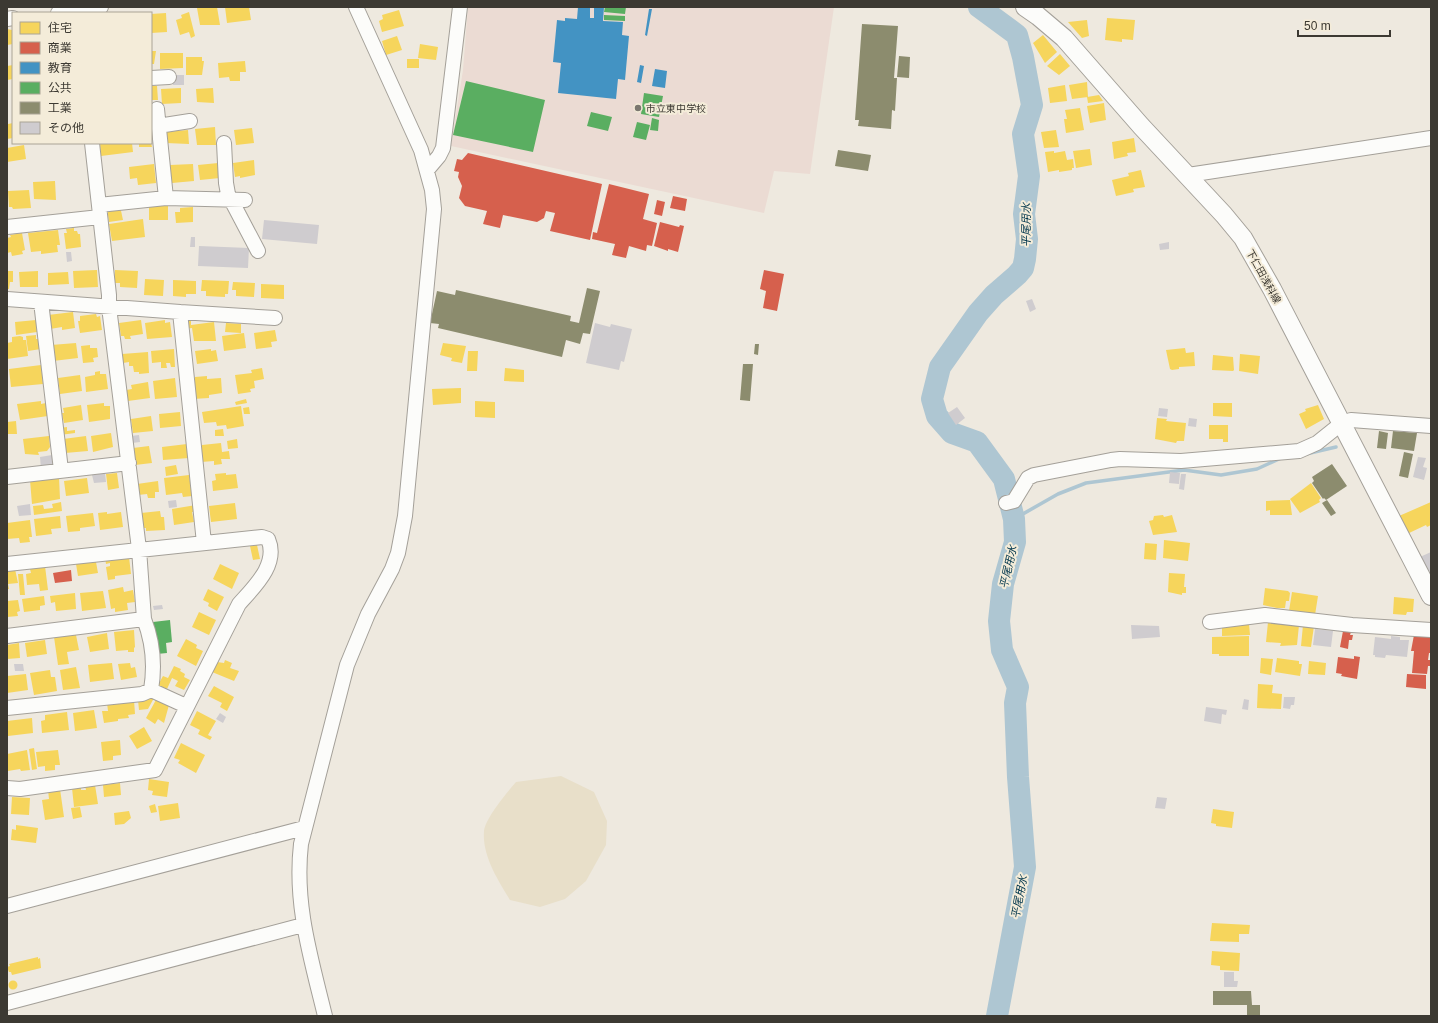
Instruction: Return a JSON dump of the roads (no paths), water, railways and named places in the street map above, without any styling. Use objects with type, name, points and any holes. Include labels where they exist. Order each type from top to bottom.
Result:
[{"type":"main road","name":"下仁田浅科線","points":[[1025,7],[1064,38],[1136,120],[1224,215],[1256,259],[1431,596]]},
{"type":"street","points":[[78,12],[101,7]]},
{"type":"street","points":[[325,1016],[303,925],[298,882],[301,844],[348,665],[368,614],[392,569],[398,553],[402,535],[433,230],[433,196],[428,169],[411,126],[356,7]]},
{"type":"street","points":[[428,169],[439,156],[443,148],[460,7]]},
{"type":"street","points":[[152,78],[169,77]]},
{"type":"street","points":[[157,109],[166,198]]},
{"type":"street","points":[[158,126],[190,121]]},
{"type":"street","points":[[1188,175],[1431,138]]},
{"type":"street","points":[[224,143],[226,183],[238,200],[258,250]]},
{"type":"street","points":[[92,144],[110,295],[109,307],[139,549],[144,619],[148,629],[154,670],[151,690]]},
{"type":"street","points":[[7,227],[166,198],[238,200]]},
{"type":"street","points":[[7,299],[275,318]]},
{"type":"street","points":[[42,302],[62,470]]},
{"type":"street","points":[[180,312],[204,543]]},
{"type":"street","points":[[1010,502],[1028,478],[1034,474],[1120,458],[1182,461],[1299,451],[1317,443],[1342,423],[1350,420],[1431,426]]},
{"type":"street","points":[[7,477],[129,463]]},
{"type":"street","points":[[7,564],[262,537],[268,539],[271,546],[271,558],[258,585],[238,604],[155,770],[20,788],[7,788]]},
{"type":"street","points":[[1210,622],[1265,615],[1352,625],[1431,630]]},
{"type":"street","points":[[7,636],[144,619]]},
{"type":"street","points":[[7,708],[142,694],[151,690],[186,706]]},
{"type":"street","points":[[7,906],[257,839],[304,828]]},
{"type":"street","points":[[7,1003],[303,925]]},
{"type":"waterway","name":"平尾用水","points":[[979,7],[1017,35],[1023,57],[1032,105],[1023,134],[1029,176],[1024,214],[1027,239],[1025,259],[1023,268],[994,295],[978,313],[940,367],[932,399],[937,416],[952,433],[977,442],[1004,479],[1014,519],[1015,542],[1003,584],[999,621],[1002,650],[1018,687],[1015,703],[1018,777],[1025,867],[997,1016]]},
{"type":"waterway","points":[[1306,454],[1336,447]]},
{"type":"waterway","points":[[1014,519],[1058,494],[1086,483],[1184,470],[1221,475],[1257,469],[1279,459]]},
{"type":"place","name":"市立東中学校","points":[[638,108]]}]
